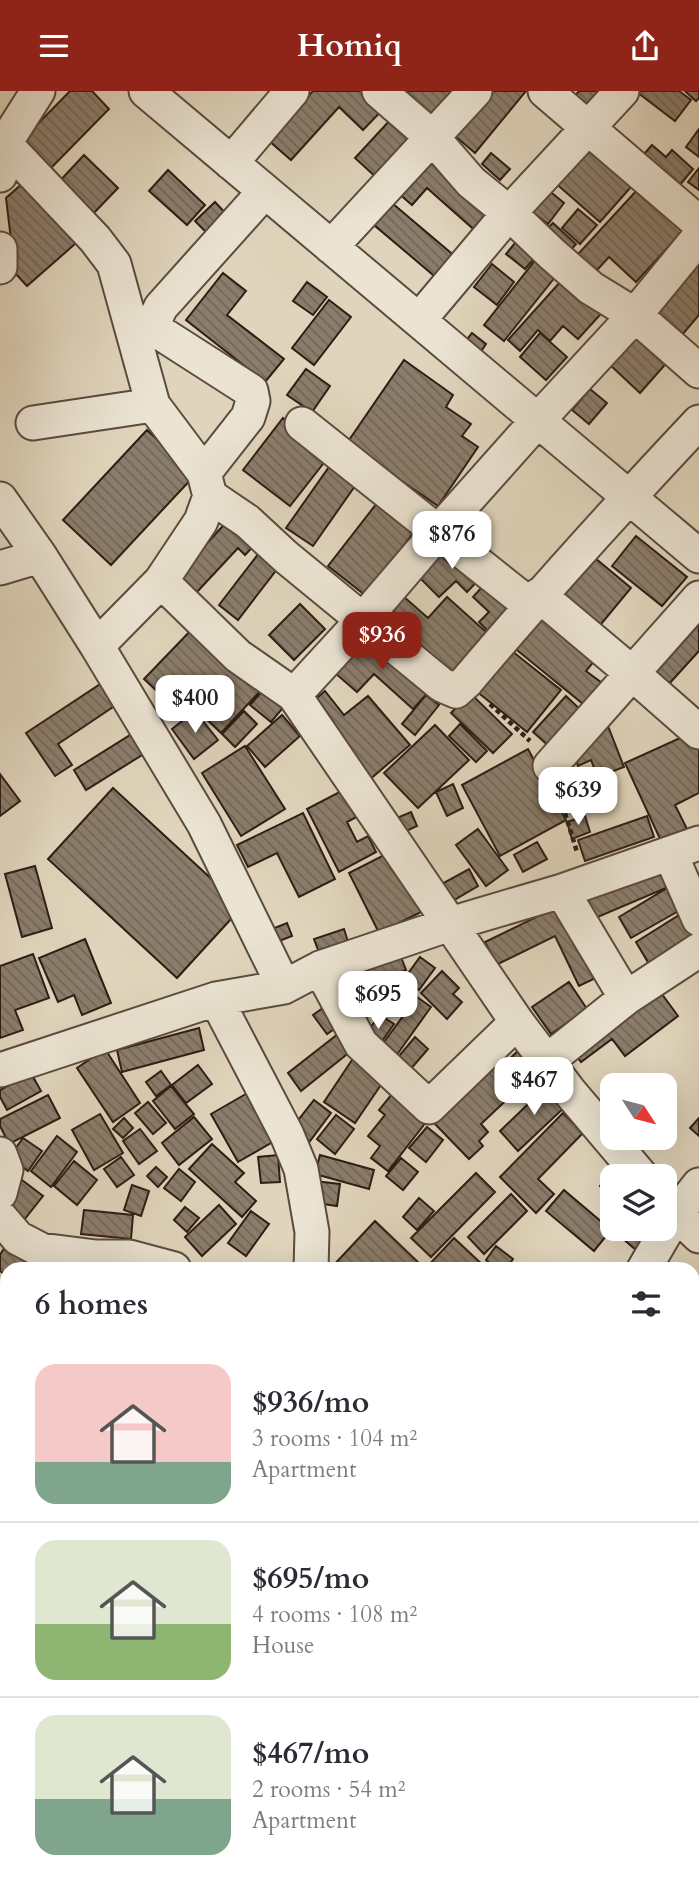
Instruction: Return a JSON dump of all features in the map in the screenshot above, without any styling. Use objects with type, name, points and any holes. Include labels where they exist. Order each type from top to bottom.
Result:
[{"type":"street","points":[[38,91],[7,140],[3,161],[94,239],[114,264],[153,405],[207,485],[286,557],[442,685],[456,691],[466,682],[628,496],[699,422]]},
{"type":"street","points":[[146,91],[699,555]]},
{"type":"street","points":[[231,163],[292,91]]},
{"type":"street","points":[[379,91],[432,137],[471,182],[552,254],[591,288],[635,315],[699,371]]},
{"type":"street","points":[[331,247],[475,91]]},
{"type":"street","points":[[545,91],[699,223]]},
{"type":"street","points":[[419,320],[509,213],[622,91]]},
{"type":"street","points":[[97,646],[161,581],[201,521],[207,485],[254,401],[251,391],[159,331],[155,319],[161,307],[265,191]]},
{"type":"street","points":[[294,695],[635,315],[699,237]]},
{"type":"street","points":[[0,249],[0,268]]},
{"type":"street","points":[[33,423],[153,405]]},
{"type":"street","points":[[302,424],[439,531],[633,674],[699,732]]},
{"type":"street","points":[[0,499],[97,646],[204,824],[284,987]]},
{"type":"street","points":[[0,568],[40,556]]},
{"type":"street","points":[[161,581],[238,656],[294,695],[517,1022],[546,1062],[631,1164]]},
{"type":"street","points":[[550,766],[699,598]]},
{"type":"street","points":[[0,1070],[216,999],[284,987],[320,968],[450,924],[562,891],[684,848],[699,919]]},
{"type":"street","points":[[562,891],[626,998]]},
{"type":"street","points":[[546,1062],[626,998],[699,950]]},
{"type":"street","points":[[320,968],[361,1044],[429,1107],[517,1022]]},
{"type":"street","points":[[216,999],[287,1135],[301,1168],[312,1231],[311,1262]]},
{"type":"street","points":[[0,1154],[6,1170],[0,1193]]},
{"type":"street","points":[[649,1262],[699,1185]]},
{"type":"street","points":[[0,1216],[18,1238],[41,1250],[87,1256],[129,1257],[148,1262]]},
{"type":"building","points":[[70,91],[92,91],[109,109],[48,171],[20,142]]},
{"type":"building","points":[[313,91],[373,91],[388,104],[363,130],[339,107],[291,160],[269,141]]},
{"type":"building","points":[[399,91],[463,91],[434,123]]},
{"type":"building","points":[[493,91],[526,91],[475,153],[455,136]]},
{"type":"building","points":[[579,91],[609,91],[590,112],[574,97]]},
{"type":"building","points":[[679,91],[691,100],[675,121],[638,93]]},
{"type":"building","points":[[685,91],[699,91],[699,98],[696,101]]},
{"type":"building","points":[[392,118],[414,138],[377,178],[355,158]]},
{"type":"building","points":[[699,129],[699,157],[686,147]]},
{"type":"building","points":[[599,130],[645,171],[600,222],[553,181]]},
{"type":"building","points":[[652,145],[666,157],[672,150],[693,169],[674,192],[638,161]]},
{"type":"building","points":[[491,153],[510,169],[500,180],[482,164]]},
{"type":"building","points":[[84,155],[118,188],[90,217],[56,185]]},
{"type":"building","points":[[428,157],[494,217],[479,234],[427,188],[412,205],[397,192]]},
{"type":"building","points":[[699,168],[699,190],[688,182]]},
{"type":"building","points":[[168,170],[205,205],[187,225],[149,191]]},
{"type":"building","points":[[31,176],[83,237],[27,286],[15,273],[6,198]]},
{"type":"building","points":[[649,177],[694,219],[636,282],[609,257],[587,281],[569,264]]},
{"type":"building","points":[[547,189],[564,203],[548,224],[531,211]]},
{"type":"building","points":[[215,202],[229,217],[209,235],[195,221]]},
{"type":"building","points":[[392,203],[457,258],[439,280],[374,225]]},
{"type":"building","points":[[578,209],[597,225],[580,244],[562,228]]},
{"type":"building","points":[[553,223],[576,244],[563,259],[539,237]]},
{"type":"building","points":[[524,232],[543,248],[525,269],[506,254]]},
{"type":"building","points":[[544,249],[564,266],[504,341],[484,325]]},
{"type":"building","points":[[699,253],[699,315],[676,342],[645,315]]},
{"type":"building","points":[[492,264],[514,282],[497,305],[474,287]]},
{"type":"building","points":[[570,271],[608,306],[578,339],[563,326],[550,341],[538,330],[520,351],[508,340]]},
{"type":"building","points":[[223,273],[246,291],[227,315],[284,359],[265,382],[186,320]]},
{"type":"building","points":[[307,282],[327,297],[313,315],[293,301]]},
{"type":"building","points":[[329,300],[351,317],[314,365],[292,348]]},
{"type":"building","points":[[639,331],[670,359],[640,393],[609,364]]},
{"type":"building","points":[[472,333],[486,344],[480,353],[465,342]]},
{"type":"building","points":[[540,333],[567,357],[546,380],[520,357]]},
{"type":"building","points":[[404,360],[453,395],[446,407],[471,424],[462,436],[478,447],[438,506],[347,443]]},
{"type":"building","points":[[306,369],[330,386],[312,412],[287,395]]},
{"type":"building","points":[[590,389],[607,403],[589,424],[572,410]]},
{"type":"building","points":[[283,418],[330,455],[290,506],[243,470]]},
{"type":"building","points":[[147,430],[195,475],[111,565],[63,520]]},
{"type":"building","points":[[336,457],[362,476],[313,546],[286,528]]},
{"type":"building","points":[[384,494],[421,523],[365,595],[328,566]]},
{"type":"building","points":[[232,516],[259,540],[245,555],[238,548],[196,593],[177,576]]},
{"type":"building","points":[[636,536],[687,577],[662,606],[612,566]]},
{"type":"building","points":[[454,542],[485,573],[467,592],[456,581],[439,597],[419,577]]},
{"type":"building","points":[[583,548],[631,588],[592,635],[544,596]]},
{"type":"building","points":[[259,553],[278,568],[238,620],[219,605]]},
{"type":"building","points":[[493,575],[526,606],[496,639],[479,622],[489,612],[473,597]]},
{"type":"building","points":[[403,596],[428,618],[447,597],[495,640],[456,684],[383,619]]},
{"type":"building","points":[[543,598],[604,649],[586,671],[606,686],[588,708],[507,642]]},
{"type":"building","points":[[699,602],[699,651],[668,685],[643,662]]},
{"type":"building","points":[[300,604],[325,629],[294,660],[269,635]]},
{"type":"building","points":[[197,624],[264,687],[221,733],[170,684],[161,695],[144,679]]},
{"type":"building","points":[[370,634],[431,689],[413,709],[374,674],[357,692],[335,673]]},
{"type":"building","points":[[503,644],[561,690],[527,732],[470,686]]},
{"type":"building","points":[[108,679],[122,701],[58,744],[72,765],[55,776],[26,733]]},
{"type":"building","points":[[266,687],[287,703],[271,722],[250,705]]},
{"type":"building","points":[[325,691],[344,715],[368,696],[410,745],[368,781],[306,707]]},
{"type":"building","points":[[470,693],[512,734],[493,753],[451,713]]},
{"type":"building","points":[[426,695],[439,705],[415,735],[402,724]]},
{"type":"building","points":[[566,696],[583,712],[551,748],[533,732]]},
{"type":"building","points":[[195,711],[218,740],[194,759],[172,729]]},
{"type":"building","points":[[244,711],[257,724],[235,747],[222,734]]},
{"type":"building","points":[[282,715],[300,736],[265,767],[247,746]]},
{"type":"building","points":[[460,724],[487,751],[476,762],[449,736]]},
{"type":"building","points":[[435,725],[469,760],[418,808],[384,773]]},
{"type":"building","points":[[608,726],[624,767],[598,777],[591,760],[578,766],[568,742]]},
{"type":"building","points":[[135,732],[147,752],[86,790],[74,770]]},
{"type":"building","points":[[691,733],[699,750],[699,793],[675,805],[687,829],[661,841],[625,763]]},
{"type":"building","points":[[245,746],[285,809],[241,836],[202,773]]},
{"type":"building","points":[[528,749],[566,820],[500,856],[462,785]]},
{"type":"building","points":[[567,756],[579,792],[558,800],[545,765]]},
{"type":"building","points":[[0,774],[20,801],[0,816]]},
{"type":"building","points":[[453,784],[463,808],[447,816],[436,792]]},
{"type":"building","points":[[351,786],[364,813],[347,822],[357,842],[368,836],[376,852],[339,872],[307,809]]},
{"type":"building","points":[[113,788],[242,907],[177,978],[48,859]]},
{"type":"building","points":[[411,812],[417,826],[398,835],[392,820]]},
{"type":"building","points":[[303,813],[335,879],[299,897],[277,853],[248,867],[237,845]]},
{"type":"building","points":[[585,816],[590,832],[572,839],[567,822]]},
{"type":"building","points":[[647,816],[654,837],[585,861],[578,840]]},
{"type":"building","points":[[478,829],[508,870],[486,886],[456,845]]},
{"type":"building","points":[[537,842],[547,859],[523,872],[514,855]]},
{"type":"building","points":[[392,851],[423,911],[379,933],[349,873]]},
{"type":"building","points":[[664,862],[673,885],[593,919],[583,895]]},
{"type":"building","points":[[35,866],[52,928],[22,937],[5,874]]},
{"type":"building","points":[[469,869],[478,886],[449,903],[440,885]]},
{"type":"building","points":[[669,887],[682,909],[631,938],[619,917]]},
{"type":"building","points":[[569,901],[604,974],[579,986],[555,936],[496,965],[485,942]]},
{"type":"building","points":[[684,912],[697,935],[649,964],[636,942]]},
{"type":"building","points":[[287,923],[292,936],[277,942],[272,929]]},
{"type":"building","points":[[344,929],[349,945],[320,955],[314,939]]},
{"type":"building","points":[[85,939],[111,1003],[82,1015],[74,995],[58,1002],[39,958]]},
{"type":"building","points":[[399,952],[406,970],[368,985],[360,967]]},
{"type":"building","points":[[33,954],[49,998],[15,1010],[23,1030],[0,1038],[0,966]]},
{"type":"building","points":[[420,957],[435,968],[419,990],[404,979]]},
{"type":"building","points":[[442,971],[459,988],[453,994],[462,1002],[447,1019],[421,993]]},
{"type":"building","points":[[569,982],[587,1009],[551,1034],[532,1007]]},
{"type":"building","points":[[653,982],[678,1016],[625,1056],[612,1039],[581,1062],[568,1045]]},
{"type":"building","points":[[417,997],[431,1007],[391,1063],[376,1053]]},
{"type":"building","points":[[330,1003],[344,1022],[327,1034],[313,1015]]},
{"type":"building","points":[[380,1015],[394,1024],[377,1048],[363,1037]]},
{"type":"building","points":[[199,1028],[204,1050],[122,1072],[117,1050]]},
{"type":"building","points":[[338,1034],[351,1051],[301,1091],[288,1073]]},
{"type":"building","points":[[415,1037],[428,1049],[402,1079],[389,1068]]},
{"type":"building","points":[[105,1049],[140,1103],[113,1122],[77,1068]]},
{"type":"building","points":[[520,1049],[537,1067],[517,1086],[500,1068]]},
{"type":"building","points":[[358,1051],[387,1076],[355,1123],[324,1102]]},
{"type":"building","points":[[198,1065],[212,1084],[186,1103],[172,1085]]},
{"type":"building","points":[[494,1067],[516,1091],[481,1124],[488,1132],[479,1141],[483,1146],[469,1159],[435,1124]]},
{"type":"building","points":[[161,1071],[171,1085],[156,1096],[146,1082]]},
{"type":"building","points":[[31,1073],[41,1091],[7,1110],[0,1097],[0,1090]]},
{"type":"building","points":[[550,1083],[569,1103],[518,1151],[500,1131]]},
{"type":"building","points":[[171,1086],[194,1114],[175,1129],[153,1101]]},
{"type":"building","points":[[396,1089],[430,1117],[388,1171],[371,1158],[380,1146],[368,1136],[385,1115],[379,1110]]},
{"type":"building","points":[[251,1091],[278,1139],[238,1162],[211,1114]]},
{"type":"building","points":[[48,1095],[60,1118],[9,1144],[0,1126],[0,1119]]},
{"type":"building","points":[[314,1100],[331,1113],[310,1141],[292,1128]]},
{"type":"building","points":[[148,1102],[166,1123],[153,1134],[135,1113]]},
{"type":"building","points":[[563,1113],[583,1133],[538,1179],[554,1194],[536,1213],[500,1177]]},
{"type":"building","points":[[100,1114],[123,1153],[94,1170],[72,1130]]},
{"type":"building","points":[[336,1115],[354,1129],[335,1154],[317,1139]]},
{"type":"building","points":[[194,1117],[212,1139],[179,1165],[162,1143]]},
{"type":"building","points":[[124,1118],[133,1128],[123,1138],[113,1129]]},
{"type":"building","points":[[699,1118],[699,1136],[690,1128]]},
{"type":"building","points":[[427,1127],[443,1140],[426,1162],[409,1148]]},
{"type":"building","points":[[140,1129],[157,1151],[139,1164],[123,1141]]},
{"type":"building","points":[[57,1136],[77,1152],[51,1187],[31,1171]]},
{"type":"building","points":[[23,1138],[42,1151],[28,1171],[9,1157]]},
{"type":"building","points":[[212,1144],[244,1173],[235,1182],[256,1201],[242,1217],[189,1169]]},
{"type":"building","points":[[278,1155],[280,1182],[261,1183],[258,1157]]},
{"type":"building","points":[[320,1155],[374,1170],[369,1189],[315,1174]]},
{"type":"building","points":[[121,1157],[134,1175],[117,1187],[104,1169]]},
{"type":"building","points":[[401,1158],[418,1172],[403,1190],[386,1176]]},
{"type":"building","points":[[74,1161],[97,1180],[77,1205],[54,1186]]},
{"type":"building","points":[[156,1167],[167,1177],[158,1187],[147,1176]]},
{"type":"building","points":[[179,1169],[195,1182],[181,1201],[164,1188]]},
{"type":"building","points":[[476,1173],[495,1192],[431,1257],[411,1238]]},
{"type":"building","points":[[22,1180],[43,1196],[20,1225],[0,1208]]},
{"type":"building","points":[[314,1181],[340,1184],[337,1206],[310,1202]]},
{"type":"building","points":[[132,1185],[149,1191],[141,1216],[124,1210]]},
{"type":"building","points":[[564,1190],[600,1221],[602,1241],[594,1251],[546,1211]]},
{"type":"building","points":[[511,1194],[527,1211],[484,1254],[468,1237]]},
{"type":"building","points":[[419,1198],[434,1211],[417,1230],[403,1217]]},
{"type":"building","points":[[219,1205],[236,1224],[202,1256],[185,1237]]},
{"type":"building","points":[[185,1207],[199,1218],[187,1232],[174,1220]]},
{"type":"building","points":[[84,1210],[133,1215],[131,1239],[81,1234]]},
{"type":"building","points":[[251,1211],[269,1224],[246,1256],[228,1243]]},
{"type":"building","points":[[375,1221],[418,1262],[337,1262]]},
{"type":"building","points":[[454,1238],[480,1262],[432,1262]]},
{"type":"building","points":[[626,1241],[656,1241],[644,1257]]},
{"type":"building","points":[[6,1245],[33,1262],[0,1262],[0,1255]]},
{"type":"building","points":[[496,1246],[513,1259],[511,1262],[486,1260]]}]
